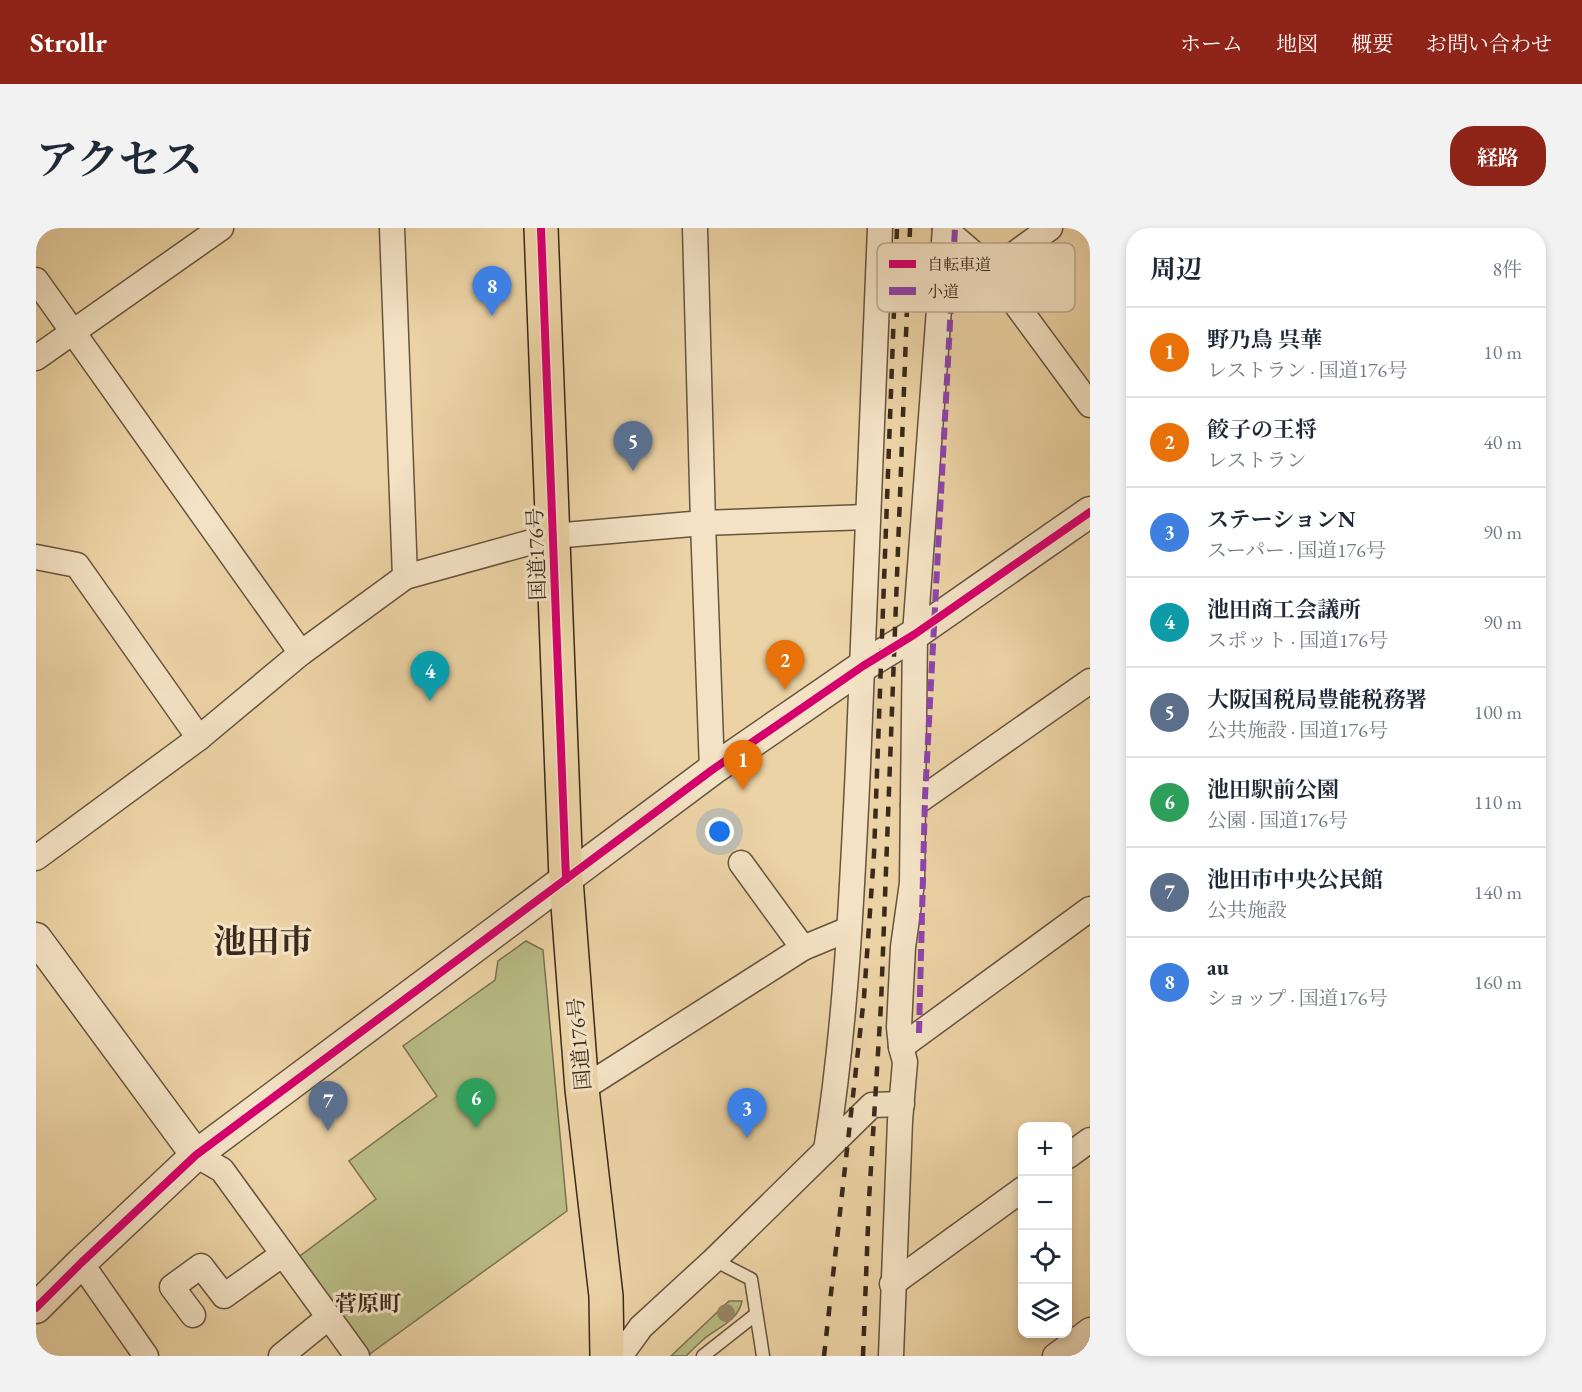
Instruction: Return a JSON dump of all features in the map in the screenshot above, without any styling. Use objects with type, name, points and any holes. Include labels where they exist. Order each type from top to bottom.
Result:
[{"type":"highway","name":"国道176号","points":[[541,228],[566,879],[582,1089],[606,1296],[607,1356]]},
{"type":"street","points":[[36,358],[221,228]]},
{"type":"street","points":[[392,228],[405,577]]},
{"type":"street","points":[[695,228],[712,770]]},
{"type":"street","points":[[879,243],[880,228]]},
{"type":"street","points":[[1029,243],[1050,228]]},
{"type":"street","points":[[945,229],[960,243]]},
{"type":"street","points":[[36,280],[301,653]]},
{"type":"street","points":[[826,1150],[834,1101],[849,929],[863,666],[877,295]]},
{"type":"street","points":[[891,1356],[892,1284],[905,1062],[899,1027],[903,947],[912,883],[915,634],[939,312]]},
{"type":"street","points":[[1021,312],[1090,405]]},
{"type":"street","points":[[36,1308],[196,1155],[712,770],[863,666],[915,634],[1090,512]]},
{"type":"street","points":[[36,858],[199,738],[301,653],[405,577],[553,536],[703,523],[867,517]]},
{"type":"street","points":[[36,557],[77,565],[199,738]]},
{"type":"street","points":[[913,805],[1090,681]]},
{"type":"street","points":[[741,863],[803,948]]},
{"type":"street","points":[[901,1047],[1090,909]]},
{"type":"street","points":[[582,1089],[803,948],[849,929]]},
{"type":"street","points":[[36,938],[196,1155],[222,1170],[357,1356]]},
{"type":"street","points":[[620,1356],[641,1327],[714,1260],[872,1105],[902,1104]]},
{"type":"street","points":[[1072,1153],[1090,1140]]},
{"type":"street","points":[[892,1284],[1018,1193]]},
{"type":"street","points":[[193,1315],[172,1287],[201,1266],[224,1296],[283,1254]]},
{"type":"street","points":[[81,1263],[146,1356]]},
{"type":"street","points":[[281,1356],[329,1317]]},
{"type":"street","points":[[1055,1356],[1090,1330]]},
{"type":"lane","points":[[714,1260],[751,1279],[763,1356]]},
{"type":"lane","points":[[704,1356],[755,1315]]},
{"type":"green space","points":[[526,941],[543,950],[567,1211],[367,1356],[296,1259],[376,1199],[349,1161],[437,1096],[403,1046],[495,980],[498,961]]},
{"type":"green space","points":[[729,1301],[742,1301],[732,1319],[704,1339],[686,1356],[671,1356]]},
{"type":"railway","points":[[896,243],[897,228]]},
{"type":"railway","points":[[909,243],[910,228]]},
{"type":"railway","points":[[824,1356],[864,997],[874,854],[894,312]]},
{"type":"railway","points":[[863,1356],[869,1200],[881,1004],[907,312]]},
{"type":"marked path","points":[[954,243],[955,228]]},
{"type":"marked path","points":[[919,1033],[925,797],[951,312]]},
{"type":"cycle path","points":[[541,228],[566,879]]},
{"type":"cycle path","points":[[36,1308],[196,1155],[712,770],[863,666],[915,634],[1090,512]]},
{"type":"place","name":"au","points":[[492,316]]},
{"type":"place","name":"大阪国税局豊能税務署","points":[[633,471]]},
{"type":"place","name":"餃子の王将","points":[[785,690]]},
{"type":"place","name":"池田商工会議所","points":[[430,701]]},
{"type":"place","name":"野乃鳥 呉華","points":[[743,790]]},
{"type":"place","name":"池田駅前公園","points":[[476,1128]]},
{"type":"place","name":"池田市中央公民館","points":[[328,1131]]},
{"type":"place","name":"ステーションN","points":[[747,1138]]},
{"type":"district","name":"池田市","points":[[263,941]]},
{"type":"district","name":"菅原町","points":[[368,1303]]}]
